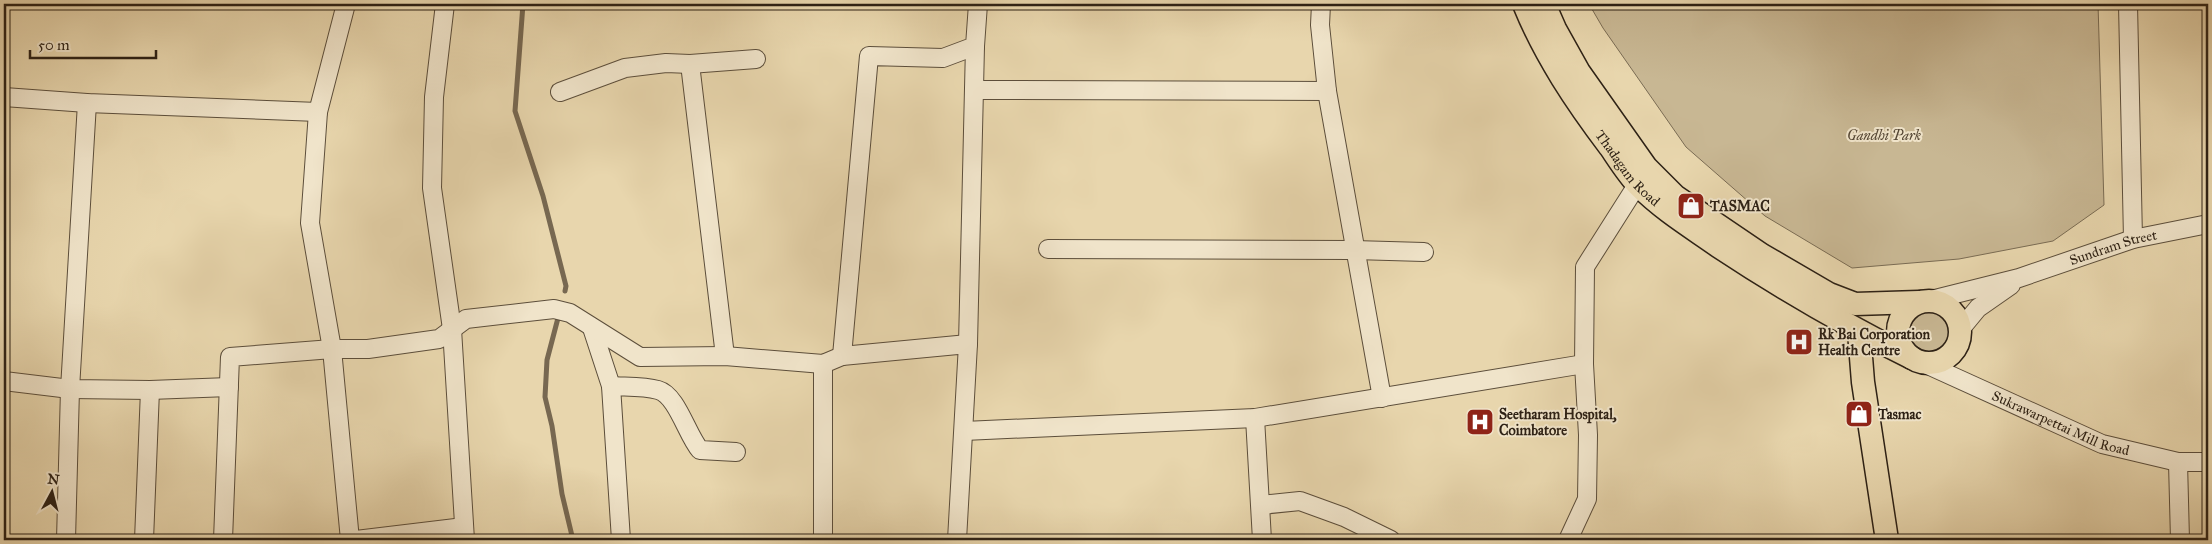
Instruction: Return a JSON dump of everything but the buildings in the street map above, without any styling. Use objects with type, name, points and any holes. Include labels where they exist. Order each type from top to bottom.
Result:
[{"type":"main road","name":"Thadagam Road","points":[[1524,4],[1535,32],[1553,64],[1594,126],[1638,185],[1665,210],[1742,262],[1859,332],[1916,360]]},
{"type":"main road","name":"Thadagam Road","points":[[1544,4],[1555,30],[1579,72],[1646,167],[1674,196],[1762,255],[1829,294],[1855,304],[1923,302]]},
{"type":"main road","points":[[1923,302],[1936,302],[1946,306],[1953,313],[1960,331],[1954,349],[1939,361],[1916,360],[1901,345],[1898,328],[1905,312],[1923,302]]},
{"type":"main road","points":[[1859,332],[1863,382],[1887,540]]},
{"type":"street","points":[[346,4],[318,112],[310,223],[332,349],[350,540]]},
{"type":"street","points":[[356,540],[465,534],[452,329],[432,188],[434,97],[445,4]]},
{"type":"street","points":[[957,540],[968,344],[975,46],[978,4]]},
{"type":"street","points":[[1321,4],[1320,25],[1327,91],[1382,398]]},
{"type":"street","points":[[2128,4],[2133,239]]},
{"type":"street","points":[[842,356],[869,56],[943,58],[975,46]]},
{"type":"street","points":[[560,92],[625,68],[666,63],[690,64],[756,59]]},
{"type":"street","points":[[690,64],[725,356]]},
{"type":"street","points":[[974,90],[1327,91]]},
{"type":"street","points":[[4,97],[87,103],[318,112]]},
{"type":"street","points":[[66,540],[70,389],[87,103]]},
{"type":"street","points":[[1568,540],[1587,499],[1588,434],[1584,364],[1585,267],[1638,185]]},
{"type":"street","name":"Sundram Street","points":[[1923,302],[2019,278],[2133,239],[2208,224]]},
{"type":"street","points":[[1048,249],[1424,252]]},
{"type":"street","name":"Sundram Street","points":[[1960,331],[1978,308],[2019,278]]},
{"type":"street","points":[[223,540],[230,357],[332,349],[368,349],[439,339],[466,319],[554,309],[570,313],[640,357],[725,356],[824,364],[842,356],[968,344]]},
{"type":"street","points":[[592,328],[611,386],[621,540]]},
{"type":"street","name":"Sukrawarpettai Mill Road","points":[[1916,360],[2102,444],[2178,462],[2208,462]]},
{"type":"street","points":[[823,540],[824,364]]},
{"type":"street","points":[[964,431],[1255,418],[1584,364]]},
{"type":"street","points":[[4,381],[70,389],[150,390],[229,387]]},
{"type":"street","points":[[611,386],[660,390],[677,407],[693,441],[700,450],[736,452]]},
{"type":"street","points":[[144,540],[150,390]]},
{"type":"street","points":[[1255,418],[1262,540]]},
{"type":"street","points":[[2178,462],[2180,540]]},
{"type":"street","points":[[1261,504],[1300,501],[1344,517],[1391,540]]},
{"type":"green space","name":"Gandhi Park","points":[[1589,4],[2098,4],[2104,205],[2053,241],[1959,259],[1852,268],[1765,216],[1686,147],[1603,28]]},
{"type":"green space","points":[[1929,305],[1939,307],[1947,313],[1953,321],[1955,331],[1953,341],[1947,349],[1939,355],[1929,357],[1919,355],[1911,349],[1905,341],[1903,331],[1905,321],[1911,313],[1919,307]]},
{"type":"waterway","points":[[523,4],[515,111],[543,196],[566,286],[565,291]]},
{"type":"waterway","points":[[558,318],[547,360],[545,397],[552,426],[562,494],[573,540]]},
{"type":"place","name":"TASMAC","points":[[1691,206]]},
{"type":"place","name":"Rk Bai Corporation Health Centre","points":[[1799,342]]},
{"type":"place","name":"Tasmac","points":[[1859,414]]},
{"type":"place","name":"Seetharam Hospital, Coimbatore","points":[[1480,422]]}]
